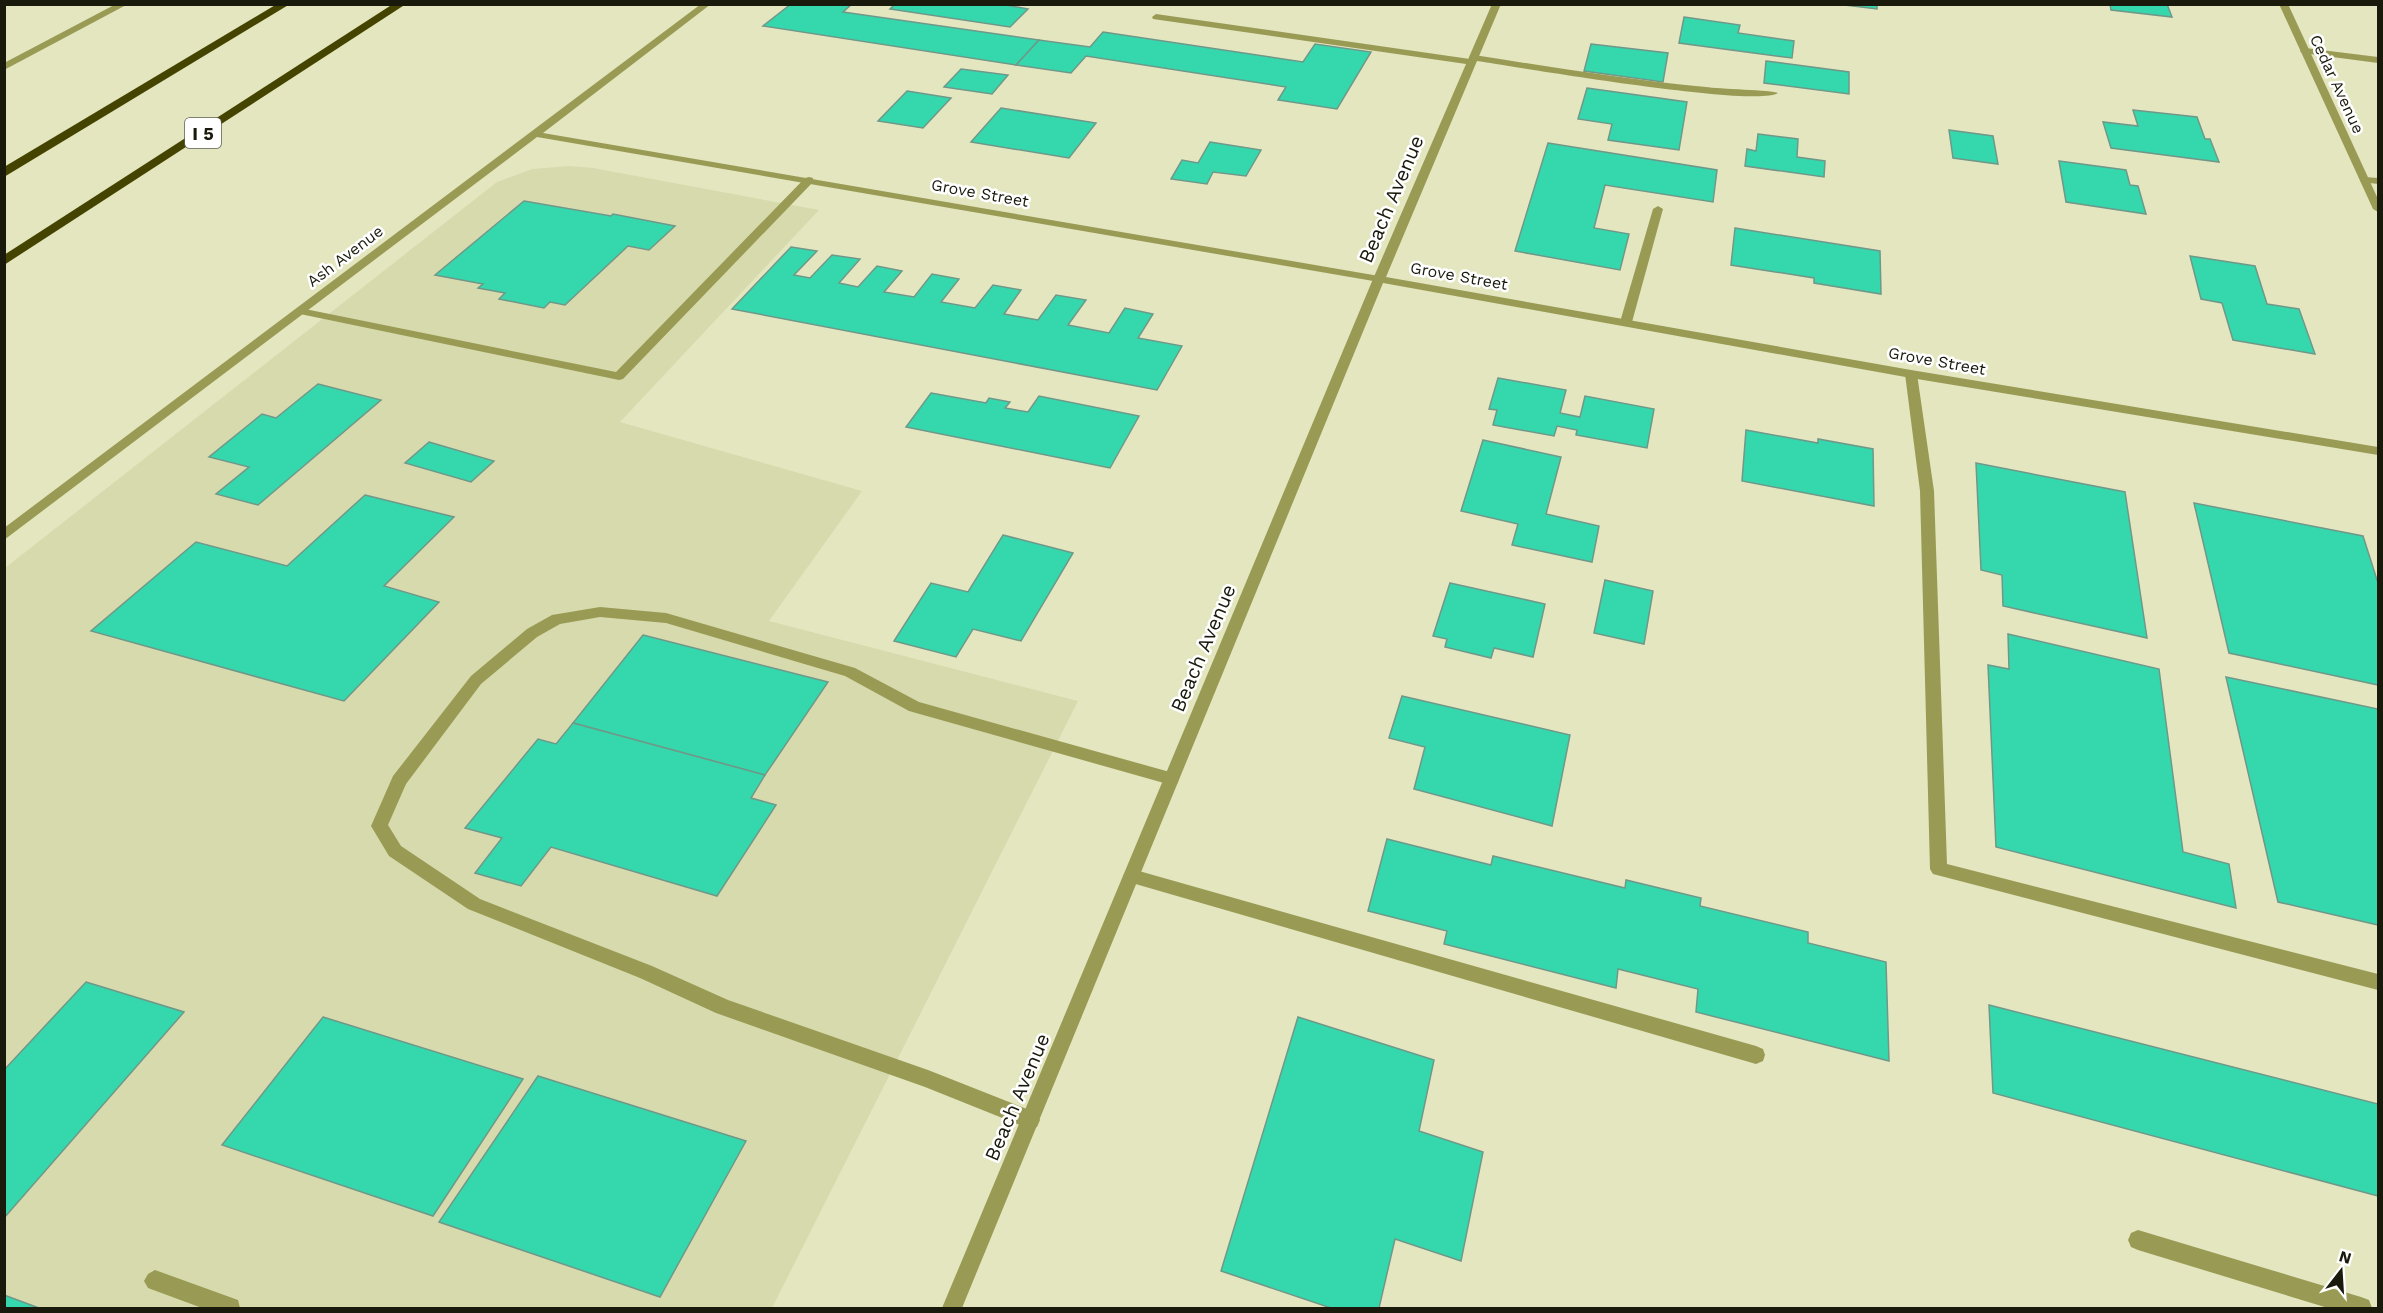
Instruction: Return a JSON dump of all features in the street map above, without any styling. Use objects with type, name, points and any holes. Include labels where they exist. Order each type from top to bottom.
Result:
[{"type":"highway","points":[[4,173],[285,4]]},
{"type":"highway","name":"I 5","points":[[4,261],[401,4]]},
{"type":"street","points":[[4,67],[124,4]]},
{"type":"street","name":"Ash Avenue","points":[[4,535],[707,4]]},
{"type":"street","name":"Beach Avenue","points":[[952,1308],[1379,279],[1497,4]]},
{"type":"street","name":"Cedar Avenue","points":[[2283,4],[2379,209]]},
{"type":"street","points":[[1156,17],[1662,86],[1744,94],[1773,93]]},
{"type":"street","points":[[2305,51],[2379,60]]},
{"type":"street","name":"Grove Street","points":[[534,134],[1626,322],[1911,374],[2379,451]]},
{"type":"street","points":[[300,312],[619,376],[809,180]]},
{"type":"street","points":[[2365,180],[2379,181]]},
{"type":"street","points":[[1626,322],[1658,208]]},
{"type":"street","points":[[1911,374],[1927,491],[1939,869],[2379,981]]},
{"type":"street","points":[[1030,1120],[928,1079],[723,1007],[646,972],[474,904],[395,851],[379,826],[399,781],[476,680],[532,633],[557,619],[600,612],[678,621],[850,672],[914,707],[1171,779]]},
{"type":"street","points":[[1132,876],[1756,1055]]},
{"type":"street","points":[[2138,1240],[2361,1308]]},
{"type":"street","points":[[155,1281],[230,1308]]},
{"type":"shaded area","points":[[569,166],[593,168],[819,210],[620,422],[862,491],[769,621],[1078,701],[772,1308],[5,1308],[5,568],[497,182],[532,169]]},
{"type":"building","points":[[791,4],[852,4],[843,12],[1039,40],[1016,65],[763,26]]},
{"type":"building","points":[[895,4],[1001,4],[1028,9],[1010,27],[890,9]]},
{"type":"building","points":[[1836,4],[1877,4],[1877,9]]},
{"type":"building","points":[[2110,4],[2167,4],[2172,17],[2111,10]]},
{"type":"building","points":[[1684,17],[1740,25],[1738,33],[1794,41],[1792,58],[1679,43]]},
{"type":"building","points":[[1103,32],[1303,62],[1315,44],[1371,52],[1337,109],[1278,100],[1286,87],[1086,56],[1071,73],[1016,65],[1039,40],[1090,47]]},
{"type":"building","points":[[1591,44],[1668,53],[1663,82],[1584,71]]},
{"type":"building","points":[[1766,61],[1849,72],[1849,94],[1764,83]]},
{"type":"building","points":[[961,69],[1008,75],[992,94],[944,87]]},
{"type":"building","points":[[1587,88],[1687,102],[1679,150],[1608,140],[1612,124],[1578,119]]},
{"type":"building","points":[[907,91],[951,98],[923,128],[878,121]]},
{"type":"building","points":[[1001,108],[1096,123],[1069,158],[971,142]]},
{"type":"building","points":[[2133,110],[2197,117],[2205,139],[2210,139],[2219,162],[2111,148],[2103,122],[2138,126]]},
{"type":"building","points":[[1949,130],[1993,136],[1998,164],[1953,158]]},
{"type":"building","points":[[1758,134],[1798,139],[1797,157],[1825,161],[1824,177],[1745,166],[1747,149],[1756,151]]},
{"type":"building","points":[[1210,142],[1261,150],[1246,176],[1213,172],[1207,184],[1171,179],[1182,160],[1198,163]]},
{"type":"building","points":[[1548,143],[1717,170],[1713,202],[1605,185],[1594,228],[1629,234],[1620,270],[1515,251]]},
{"type":"building","points":[[2059,161],[2126,170],[2130,185],[2138,186],[2146,214],[2066,202]]},
{"type":"building","points":[[524,201],[675,226],[649,250],[628,246],[565,305],[550,302],[544,308],[499,299],[505,293],[478,288],[483,284],[435,275]]},
{"type":"building","points":[[1735,228],[1880,251],[1881,294],[1814,283],[1814,278],[1731,265]]},
{"type":"building","points":[[791,247],[817,251],[794,275],[810,278],[832,255],[860,259],[839,283],[858,287],[877,266],[902,271],[884,292],[914,297],[932,274],[959,279],[941,302],[975,308],[993,285],[1021,290],[1004,314],[1038,320],[1056,295],[1086,300],[1068,325],[1109,333],[1125,308],[1153,314],[1138,338],[1182,346],[1157,390],[732,309]]},
{"type":"building","points":[[2190,256],[2255,266],[2267,304],[2299,309],[2315,354],[2233,340],[2222,303],[2201,299]]},
{"type":"building","points":[[1498,378],[1566,390],[1560,413],[1580,417],[1585,396],[1654,409],[1647,448],[1576,435],[1577,430],[1557,426],[1554,436],[1493,425],[1497,410],[1489,409]]},
{"type":"building","points":[[318,384],[381,400],[258,505],[216,494],[249,467],[209,457],[262,414],[276,418]]},
{"type":"building","points":[[931,393],[986,403],[989,398],[1010,402],[1005,408],[1028,412],[1039,396],[1139,416],[1110,468],[906,427]]},
{"type":"building","points":[[1746,430],[1818,443],[1818,439],[1873,449],[1874,506],[1742,481]]},
{"type":"building","points":[[1483,440],[1561,457],[1546,514],[1599,526],[1592,562],[1512,545],[1518,524],[1461,511]]},
{"type":"building","points":[[429,442],[494,461],[471,482],[405,463]]},
{"type":"building","points":[[1976,463],[2125,492],[2147,638],[2003,606],[2002,575],[1981,570]]},
{"type":"building","points":[[365,495],[454,517],[384,586],[439,602],[344,701],[91,631],[196,542],[287,566]]},
{"type":"building","points":[[2194,503],[2363,536],[2378,583],[2378,685],[2229,653]]},
{"type":"building","points":[[1003,535],[1073,553],[1021,641],[973,629],[956,657],[894,641],[931,583],[968,592]]},
{"type":"building","points":[[1605,580],[1653,591],[1644,644],[1594,633]]},
{"type":"building","points":[[1450,583],[1545,604],[1533,657],[1494,648],[1491,658],[1445,647],[1447,639],[1433,636]]},
{"type":"building","points":[[2008,634],[2159,669],[2183,852],[2229,864],[2236,908],[1996,847],[1988,665],[2009,669]]},
{"type":"building","points":[[643,635],[828,682],[765,775],[573,723]]},
{"type":"building","points":[[2226,677],[2378,709],[2378,925],[2278,902]]},
{"type":"building","points":[[1402,696],[1570,735],[1552,826],[1414,789],[1425,747],[1389,738]]},
{"type":"building","points":[[573,723],[765,775],[751,798],[776,805],[717,896],[551,847],[521,886],[475,873],[502,838],[465,828],[538,739],[556,744]]},
{"type":"building","points":[[1387,839],[1491,865],[1493,856],[1625,888],[1626,880],[1701,898],[1700,906],[1808,932],[1808,943],[1886,962],[1889,1061],[1696,1012],[1698,989],[1618,969],[1616,988],[1444,944],[1447,931],[1368,911]]},
{"type":"building","points":[[86,982],[184,1012],[4,1218],[4,1070]]},
{"type":"building","points":[[1989,1005],[2378,1104],[2378,1196],[1993,1093]]},
{"type":"building","points":[[323,1017],[523,1079],[433,1216],[222,1145]]},
{"type":"building","points":[[1298,1017],[1434,1060],[1419,1131],[1483,1152],[1461,1261],[1395,1239],[1379,1308],[1331,1308],[1221,1271]]},
{"type":"building","points":[[538,1076],[746,1141],[660,1297],[439,1222]]},
{"type":"building","points":[[4,1295],[39,1308],[4,1308]]}]
